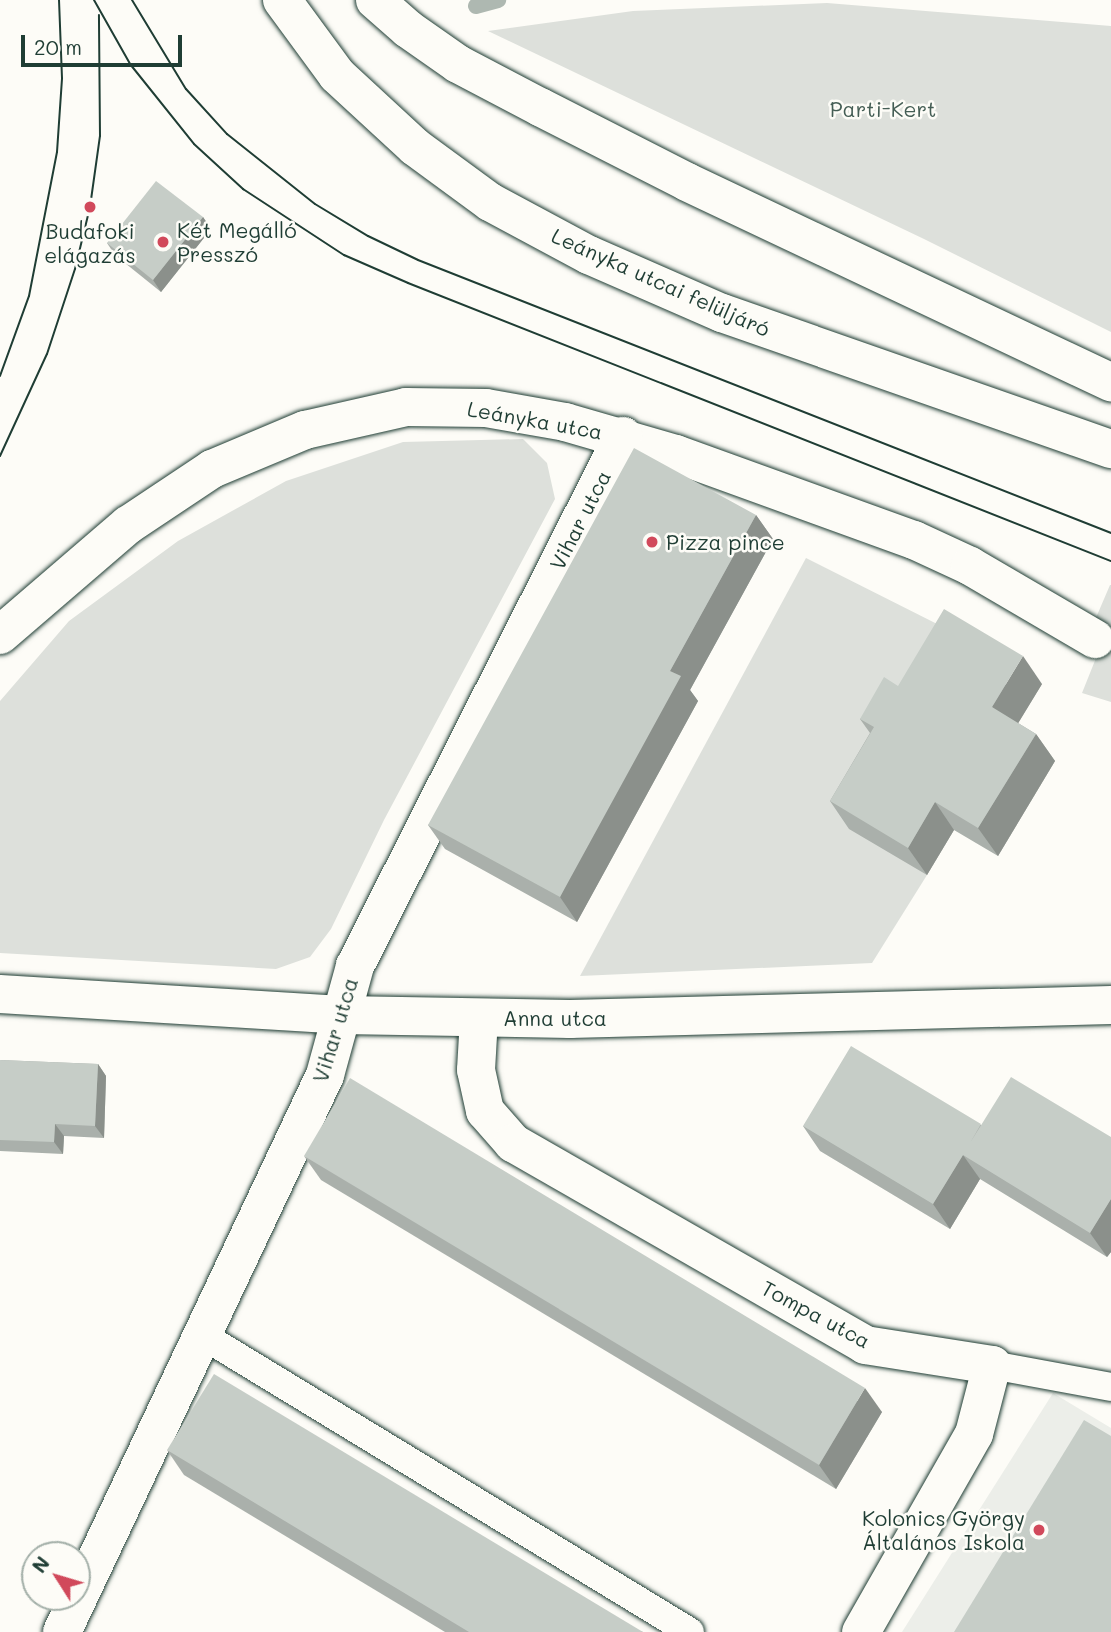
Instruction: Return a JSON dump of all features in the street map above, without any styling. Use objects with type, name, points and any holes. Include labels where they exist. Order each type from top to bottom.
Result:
[{"type":"street","name":"Leányka utcai felüljáró","points":[[282,0],[337,75],[415,147],[490,202],[589,255],[722,313],[1111,449]]},
{"type":"street","points":[[375,0],[408,29],[458,64],[540,107],[687,182],[1111,382]]},
{"type":"street","name":"Leányka utca","points":[[0,635],[128,526],[212,468],[305,430],[406,407],[419,407],[486,408],[565,422],[623,436],[914,540],[970,566],[1095,639]]},
{"type":"street","name":"Vihar utca","points":[[66,1631],[325,1074],[355,966],[623,436]]},
{"type":"street","name":"Anna utca","points":[[0,994],[341,1015],[570,1019],[1111,1005]]},
{"type":"street","name":"Tompa utca","points":[[479,1018],[476,1070],[485,1111],[513,1143],[865,1345],[992,1364]]},
{"type":"street","points":[[861,1632],[974,1434],[992,1364]]},
{"type":"lane","points":[[202,1335],[690,1632]]},
{"type":"lane","points":[[992,1364],[1111,1387]]},
{"type":"shaded area","name":"Kolonics György Általános Iskola","points":[[1053,1393],[1111,1428],[1111,1632],[902,1632]]},
{"type":"green space","name":"Parti-Kert","points":[[827,3],[1111,26],[1111,332],[924,239],[488,31],[633,11]]},
{"type":"green space","points":[[523,439],[547,463],[555,499],[384,820],[331,929],[310,957],[276,969],[0,953],[0,701],[69,621],[178,541],[286,481],[403,442]]},
{"type":"green space","points":[[806,558],[963,637],[927,875],[872,963],[580,976]]},
{"type":"green space","points":[[1110,585],[1111,702],[1082,693],[1104,638],[1092,627]]},
{"type":"building","name":"Két Megálló Presszó","points":[[156,181],[203,217],[153,280],[107,243]]},
{"type":"building","points":[[634,448],[756,515],[670,671],[681,676],[560,897],[428,825]]},
{"type":"building","points":[[944,609],[1023,656],[992,707],[1036,734],[978,828],[935,802],[908,848],[830,801],[874,727],[860,719],[884,677],[898,686]]},
{"type":"building","points":[[851,1046],[981,1124],[970,1143],[1011,1077],[1111,1137],[1111,1199],[1090,1233],[963,1155],[933,1204],[803,1126]]},
{"type":"building","points":[[0,1060],[98,1064],[95,1126],[55,1124],[54,1142],[0,1140]]},
{"type":"building","points":[[350,1078],[865,1388],[819,1465],[304,1156]]},
{"type":"building","points":[[214,1374],[643,1632],[469,1632],[167,1450]]},
{"type":"building","name":"Kolonics György Általános Iskola","points":[[1084,1420],[1111,1436],[1111,1632],[954,1632]]},
{"type":"waterway","points":[[476,6],[498,0]]},
{"type":"tram line","points":[[0,376],[29,296],[57,152],[62,78],[59,0]]},
{"type":"tram line","points":[[94,0],[130,64],[194,144],[243,189],[344,255],[408,283],[1111,561]]},
{"type":"tram line","points":[[132,0],[186,89],[227,134],[315,204],[368,236],[418,260],[1111,533]]},
{"type":"tram line","points":[[0,456],[47,354],[75,269],[90,207],[100,136],[99,15]]},
{"type":"place","name":"Budafoki elágazás","points":[[90,207]]},
{"type":"place","name":"Két Megálló Presszó","points":[[163,242]]},
{"type":"place","name":"Pizza pince","points":[[652,542]]},
{"type":"place","name":"Kolonics György Általános Iskola","points":[[1039,1530]]}]
